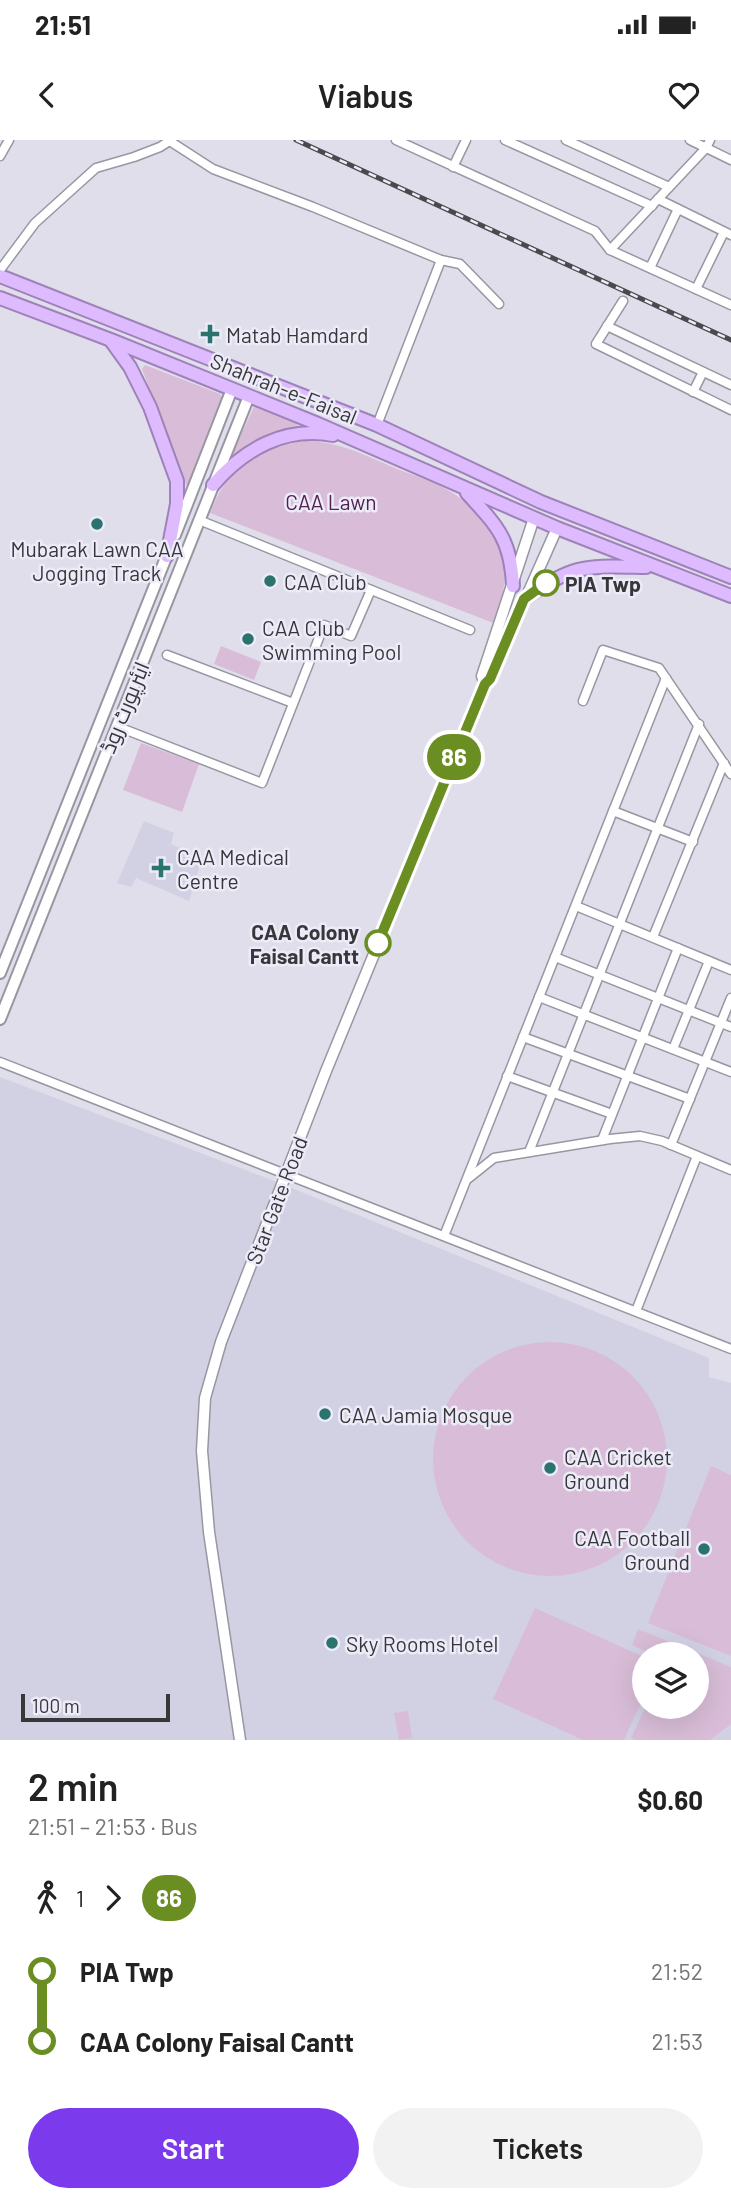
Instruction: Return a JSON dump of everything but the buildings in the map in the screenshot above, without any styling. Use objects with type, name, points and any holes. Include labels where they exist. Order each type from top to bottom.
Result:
[{"type":"highway","name":"Shahrah-e-Faisal","points":[[0,276],[377,425],[563,511],[731,577]]},
{"type":"highway","name":"Shahrah-e-Faisal","points":[[0,298],[232,389],[374,447],[534,518],[731,596]]},
{"type":"highway","points":[[111,340],[130,367],[150,407],[177,481],[177,505],[167,556]]},
{"type":"highway","points":[[213,485],[227,468],[248,451],[306,432],[331,435],[374,447]]},
{"type":"highway","points":[[462,488],[492,520],[504,539],[510,552],[513,586]]},
{"type":"highway","points":[[524,599],[554,578],[572,570],[590,566],[657,567]]},
{"type":"main road","name":"ایئرپورٹ روڈ","points":[[0,974],[232,389]]},
{"type":"main road","name":"ایئرپورٹ روڈ","points":[[0,1019],[249,396]]},
{"type":"street","points":[[0,156],[9,140]]},
{"type":"street","points":[[0,270],[35,223],[96,168],[134,157],[170,140],[213,169],[441,260],[460,264],[499,304]]},
{"type":"street","points":[[453,167],[466,140]]},
{"type":"street","points":[[505,140],[678,209],[727,233],[696,289]]},
{"type":"street","points":[[566,140],[669,187]]},
{"type":"street","points":[[690,140],[710,143],[731,160]]},
{"type":"street","points":[[401,141],[595,231],[610,250],[731,304]]},
{"type":"street","points":[[610,250],[710,143]]},
{"type":"street","points":[[650,268],[678,209]]},
{"type":"street","points":[[377,425],[441,260]]},
{"type":"street","points":[[623,301],[596,344],[731,410]]},
{"type":"street","points":[[607,326],[731,385]]},
{"type":"street","points":[[694,392],[703,372]]},
{"type":"street","name":"Star Gate Road","points":[[485,684],[482,676],[534,518]]},
{"type":"street","points":[[199,520],[470,630]]},
{"type":"street","name":"Star Gate Road","points":[[240,1740],[209,1532],[201,1451],[205,1398],[220,1342],[412,856],[556,527]]},
{"type":"street","points":[[116,726],[262,783],[324,625],[351,636],[371,590]]},
{"type":"street","points":[[583,701],[603,649],[659,668],[731,774]]},
{"type":"street","points":[[167,655],[293,703]]},
{"type":"street","points":[[444,1236],[666,678]]},
{"type":"street","points":[[529,1152],[699,724]]},
{"type":"street","points":[[653,937],[724,763]]},
{"type":"street","points":[[613,811],[693,842]]},
{"type":"street","points":[[576,906],[731,970]]},
{"type":"street","points":[[602,1140],[677,948]]},
{"type":"street","points":[[555,957],[731,1027]]},
{"type":"street","points":[[673,1049],[709,961]]},
{"type":"street","points":[[539,997],[731,1072]]},
{"type":"street","points":[[671,1145],[731,998]]},
{"type":"street","points":[[523,1037],[690,1099]]},
{"type":"street","points":[[0,1062],[731,1349]]},
{"type":"street","points":[[507,1076],[612,1114]]},
{"type":"street","points":[[467,1179],[494,1157],[640,1136],[671,1145],[731,1170]]},
{"type":"street","points":[[636,1311],[697,1156]]},
{"type":"shaded area","name":"CAA Medical Centre","points":[[144,821],[174,833],[171,844],[202,858],[189,901],[136,878],[131,887],[117,883]]},
{"type":"shaded area","points":[[0,1077],[277,1182],[709,1358],[709,1377],[731,1383],[731,1740],[0,1740]]},
{"type":"green space","points":[[145,365],[220,394],[224,400],[189,492],[142,369]]},
{"type":"green space","points":[[254,407],[297,424],[299,429],[232,454]]},
{"type":"green space","name":"CAA Lawn","points":[[303,441],[327,443],[361,453],[440,486],[472,507],[495,535],[501,551],[504,585],[496,624],[210,513],[225,483],[245,463],[271,450]]},
{"type":"green space","points":[[221,646],[261,662],[254,680],[214,664]]},
{"type":"green space","points":[[141,743],[199,764],[182,812],[123,790]]},
{"type":"green space","name":"CAA Cricket Ground","points":[[539,1342],[561,1342],[595,1351],[633,1376],[658,1414],[665,1436],[665,1482],[658,1504],[633,1542],[605,1562],[584,1571],[561,1576],[539,1576],[516,1571],[495,1562],[476,1550],[459,1533],[438,1493],[433,1470],[433,1448],[438,1425],[447,1404],[459,1385],[476,1368],[516,1347]]},
{"type":"green space","name":"CAA Football Ground","points":[[711,1466],[731,1475],[731,1656],[709,1647],[709,1642],[696,1642],[648,1623]]},
{"type":"green space","points":[[535,1608],[632,1652],[634,1719],[624,1740],[583,1740],[493,1699]]},
{"type":"green space","points":[[638,1629],[670,1642],[633,1642]]},
{"type":"green space","points":[[709,1658],[731,1667],[731,1724],[710,1740],[631,1738],[640,1719],[709,1719]]},
{"type":"green space","points":[[408,1711],[412,1738],[399,1740],[394,1713]]},
{"type":"railway","points":[[296,140],[731,340]]},
{"type":"bus line","name":"86","points":[[378,943],[485,684],[490,679],[524,599],[546,583]]},
{"type":"place","name":"Matab Hamdard","points":[[210,334]]},
{"type":"place","name":"Mubarak Lawn CAA Jogging Track","points":[[97,524]]},
{"type":"place","name":"CAA Club","points":[[270,581]]},
{"type":"place","name":"PIA Twp","points":[[546,583]]},
{"type":"place","name":"CAA Club Swimming Pool","points":[[248,639]]},
{"type":"place","name":"CAA Medical Centre","points":[[161,868]]},
{"type":"place","name":"CAA Colony Faisal Cantt","points":[[378,943]]},
{"type":"place","name":"CAA Jamia Mosque","points":[[325,1414]]},
{"type":"place","name":"CAA Cricket Ground","points":[[550,1468]]},
{"type":"place","name":"CAA Football Ground","points":[[704,1549]]},
{"type":"place","name":"Sky Rooms Hotel","points":[[332,1643]]}]
